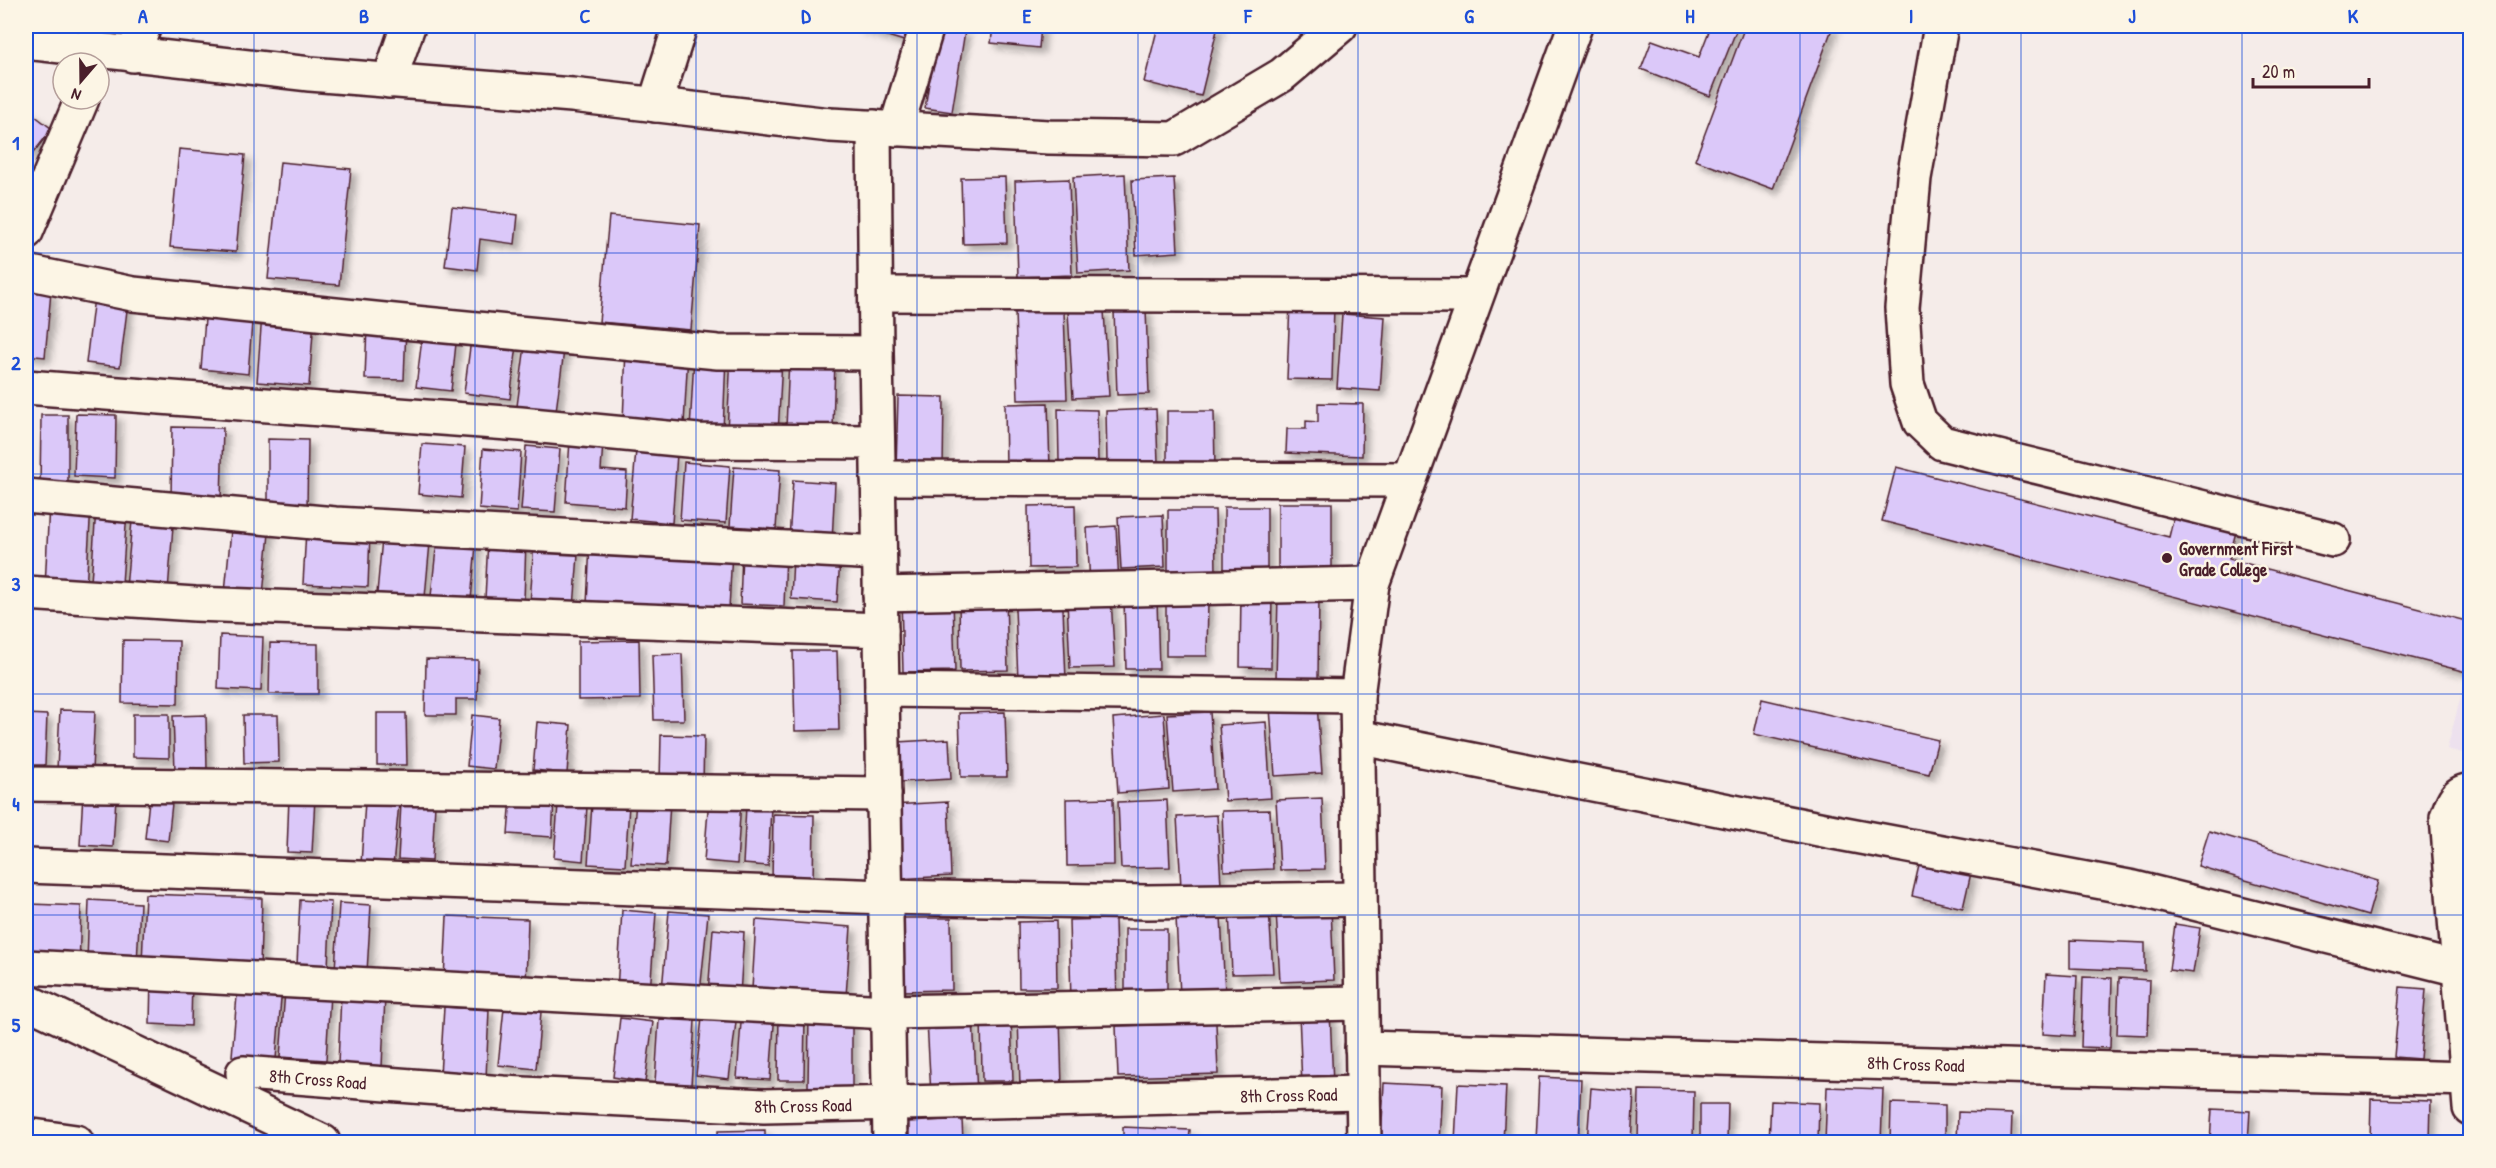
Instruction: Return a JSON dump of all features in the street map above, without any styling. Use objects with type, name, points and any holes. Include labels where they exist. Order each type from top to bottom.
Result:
[{"type":"street","points":[[26,30],[27,26]]},
{"type":"street","points":[[389,81],[408,26]]},
{"type":"street","points":[[655,105],[680,26]]},
{"type":"street","points":[[890,1143],[876,294],[885,128],[927,26]]},
{"type":"street","points":[[26,42],[119,49],[389,81],[572,95],[830,125],[1049,138],[1174,139],[1282,75],[1340,26]]},
{"type":"street","points":[[1364,1143],[1360,1003],[1357,696],[1372,584],[1575,26]]},
{"type":"street","points":[[1941,26],[1914,178],[1902,308],[1907,384],[1920,422],[1942,443],[2333,540]]},
{"type":"street","points":[[26,232],[77,111]]},
{"type":"street","points":[[26,272],[133,294],[718,352],[876,353]]},
{"type":"street","points":[[876,294],[1476,296]]},
{"type":"street","points":[[26,387],[521,424],[698,441],[878,442]]},
{"type":"street","points":[[878,478],[1409,480]]},
{"type":"street","points":[[26,496],[334,525],[879,553]]},
{"type":"street","points":[[880,594],[1372,584]]},
{"type":"street","points":[[26,593],[195,604],[881,630]]},
{"type":"street","points":[[882,690],[1357,696]]},
{"type":"street","points":[[1357,737],[1834,832],[2134,888],[2459,969]]},
{"type":"street","points":[[26,784],[884,794]]},
{"type":"street","points":[[2470,791],[2463,791],[2455,798],[2447,817],[2470,1089]]},
{"type":"street","points":[[26,866],[886,897],[1147,902],[1359,899]]},
{"type":"street","points":[[26,967],[888,1012],[1360,1003]]},
{"type":"street","points":[[26,1001],[323,1143]]},
{"type":"street","name":"8th Cross Road","points":[[1362,1048],[2470,1089]]},
{"type":"street","name":"8th Cross Road","points":[[243,1073],[503,1093],[764,1106],[1363,1093]]},
{"type":"street","points":[[26,1135],[75,1143]]},
{"type":"shaded area","points":[[2470,662],[2470,755],[2447,749]]},
{"type":"building","points":[[855,26],[909,26],[904,41]]},
{"type":"building","points":[[993,26],[1041,26],[1039,48],[991,43]]},
{"type":"building","points":[[1158,26],[1218,26],[1201,96],[1144,82]]},
{"type":"building","points":[[1711,26],[1738,26],[1710,96],[1641,69],[1652,40],[1699,57]]},
{"type":"building","points":[[1745,26],[1833,26],[1773,189],[1695,160]]},
{"type":"building","points":[[938,27],[965,31],[952,112],[925,108]]},
{"type":"building","points":[[26,109],[52,129],[30,157],[26,154]]},
{"type":"building","points":[[179,149],[245,155],[236,252],[170,247]]},
{"type":"building","points":[[280,162],[351,169],[339,285],[268,279]]},
{"type":"building","points":[[1125,174],[1129,270],[1078,273],[1073,177]]},
{"type":"building","points":[[1005,177],[1007,243],[963,244],[961,178]]},
{"type":"building","points":[[1174,178],[1178,252],[1136,255],[1132,180]]},
{"type":"building","points":[[1069,179],[1072,275],[1018,277],[1015,181]]},
{"type":"building","points":[[452,207],[518,215],[515,244],[480,239],[477,270],[445,266]]},
{"type":"building","points":[[609,216],[700,225],[691,330],[599,322]]},
{"type":"building","points":[[26,290],[51,292],[45,357],[26,355]]},
{"type":"building","points":[[94,297],[128,302],[120,367],[86,363]]},
{"type":"building","points":[[1290,303],[1334,305],[1332,380],[1287,379]]},
{"type":"building","points":[[206,306],[253,310],[248,374],[201,369]]},
{"type":"building","points":[[1146,309],[1149,394],[1117,395],[1114,311]]},
{"type":"building","points":[[1104,310],[1109,396],[1073,398],[1068,312]]},
{"type":"building","points":[[1064,311],[1067,399],[1018,400],[1015,312]]},
{"type":"building","points":[[262,314],[314,319],[309,386],[257,382]]},
{"type":"building","points":[[1342,314],[1385,317],[1380,391],[1337,388]]},
{"type":"building","points":[[367,325],[406,326],[404,380],[365,379]]},
{"type":"building","points":[[423,330],[457,334],[451,391],[416,387]]},
{"type":"building","points":[[472,332],[518,338],[510,399],[464,393]]},
{"type":"building","points":[[526,338],[565,343],[556,411],[517,406]]},
{"type":"building","points":[[626,349],[688,353],[684,424],[623,421]]},
{"type":"building","points":[[694,356],[726,357],[723,432],[690,430]]},
{"type":"building","points":[[731,356],[782,360],[778,434],[727,431]]},
{"type":"building","points":[[789,357],[835,359],[833,429],[786,427]]},
{"type":"building","points":[[898,396],[944,397],[943,470],[896,469]]},
{"type":"building","points":[[1048,403],[1050,468],[1006,469],[1005,404]]},
{"type":"building","points":[[1318,403],[1363,404],[1362,456],[1286,453],[1287,429],[1306,429],[1306,421],[1318,422]]},
{"type":"building","points":[[1058,409],[1097,410],[1098,461],[1059,461]]},
{"type":"building","points":[[1156,409],[1158,462],[1107,464],[1106,411]]},
{"type":"building","points":[[1167,411],[1214,411],[1215,470],[1167,471]]},
{"type":"building","points":[[76,414],[116,415],[115,478],[74,476]]},
{"type":"building","points":[[41,415],[68,415],[68,489],[40,489]]},
{"type":"building","points":[[172,427],[223,428],[221,501],[171,500]]},
{"type":"building","points":[[268,439],[308,440],[307,510],[268,510]]},
{"type":"building","points":[[570,440],[603,443],[601,470],[627,472],[625,507],[566,502]]},
{"type":"building","points":[[422,444],[465,447],[461,498],[418,494]]},
{"type":"building","points":[[526,446],[560,449],[555,512],[521,510]]},
{"type":"building","points":[[483,449],[521,452],[517,512],[479,509]]},
{"type":"building","points":[[636,450],[677,454],[672,523],[630,519]]},
{"type":"building","points":[[684,462],[730,466],[726,523],[680,520]]},
{"type":"building","points":[[734,467],[780,470],[776,529],[730,526]]},
{"type":"building","points":[[1896,467],[2169,537],[2176,508],[2238,524],[2229,559],[2470,622],[2470,673],[1882,521]]},
{"type":"building","points":[[793,480],[835,483],[832,542],[789,539]]},
{"type":"building","points":[[49,503],[91,505],[86,590],[45,588]]},
{"type":"building","points":[[1278,503],[1332,503],[1332,584],[1278,583]]},
{"type":"building","points":[[1075,505],[1076,567],[1029,568],[1028,506]]},
{"type":"building","points":[[1224,507],[1267,507],[1267,575],[1224,575]]},
{"type":"building","points":[[96,508],[127,511],[122,584],[91,582]]},
{"type":"building","points":[[133,509],[174,513],[168,591],[126,588]]},
{"type":"building","points":[[1168,510],[1215,510],[1216,574],[1168,574]]},
{"type":"building","points":[[1163,515],[1165,567],[1121,569],[1118,517]]},
{"type":"building","points":[[232,520],[270,523],[263,595],[225,592]]},
{"type":"building","points":[[1116,526],[1119,584],[1090,585],[1087,528]]},
{"type":"building","points":[[383,527],[431,532],[425,597],[377,593]]},
{"type":"building","points":[[306,530],[370,533],[368,587],[303,584]]},
{"type":"building","points":[[438,530],[477,534],[471,600],[431,596]]},
{"type":"building","points":[[534,538],[579,541],[574,608],[530,605]]},
{"type":"building","points":[[488,539],[526,541],[524,601],[485,599]]},
{"type":"building","points":[[590,544],[732,550],[729,610],[587,604]]},
{"type":"building","points":[[742,551],[786,553],[784,606],[740,604]]},
{"type":"building","points":[[793,557],[840,560],[837,602],[791,599]]},
{"type":"building","points":[[1241,592],[1272,593],[1271,668],[1240,667]]},
{"type":"building","points":[[1278,594],[1319,595],[1318,680],[1276,679]]},
{"type":"building","points":[[1006,597],[1008,670],[960,671],[959,598]]},
{"type":"building","points":[[953,598],[955,671],[903,672],[901,599]]},
{"type":"building","points":[[1111,598],[1115,667],[1070,668],[1067,600]]},
{"type":"building","points":[[1124,600],[1157,600],[1159,669],[1126,669]]},
{"type":"building","points":[[1166,600],[1208,600],[1207,656],[1166,656]]},
{"type":"building","points":[[1063,608],[1066,680],[1018,680],[1015,609]]},
{"type":"building","points":[[220,635],[263,637],[261,691],[218,689]]},
{"type":"building","points":[[123,640],[179,641],[178,704],[122,703]]},
{"type":"building","points":[[639,640],[640,699],[578,700],[578,641]]},
{"type":"building","points":[[270,643],[318,644],[318,694],[269,694]]},
{"type":"building","points":[[793,651],[837,651],[839,730],[795,731]]},
{"type":"building","points":[[682,654],[684,720],[654,720],[652,655]]},
{"type":"building","points":[[426,659],[478,660],[477,699],[456,699],[456,715],[425,715]]},
{"type":"building","points":[[1762,699],[1938,740],[1929,774],[1754,734]]},
{"type":"building","points":[[1317,704],[1322,773],[1275,776],[1270,708]]},
{"type":"building","points":[[60,710],[95,711],[92,770],[57,769]]},
{"type":"building","points":[[1005,712],[1007,777],[961,777],[959,713]]},
{"type":"building","points":[[1210,712],[1215,789],[1173,792],[1167,714]]},
{"type":"building","points":[[377,713],[406,713],[407,765],[377,765]]},
{"type":"building","points":[[26,714],[47,715],[45,765],[26,765]]},
{"type":"building","points":[[133,714],[169,714],[169,758],[133,757]]},
{"type":"building","points":[[1164,714],[1169,789],[1118,793],[1113,718]]},
{"type":"building","points":[[206,715],[207,771],[175,771],[173,716]]},
{"type":"building","points":[[243,715],[278,715],[279,762],[244,763]]},
{"type":"building","points":[[472,715],[499,718],[494,769],[467,766]]},
{"type":"building","points":[[537,722],[571,725],[567,773],[533,770]]},
{"type":"building","points":[[1266,722],[1271,798],[1225,801],[1219,725]]},
{"type":"building","points":[[661,735],[704,736],[703,783],[660,782]]},
{"type":"building","points":[[949,739],[951,779],[900,782],[897,742]]},
{"type":"building","points":[[150,791],[173,794],[168,841],[145,838]]},
{"type":"building","points":[[83,794],[116,797],[113,847],[80,845]]},
{"type":"building","points":[[289,797],[315,798],[312,853],[287,852]]},
{"type":"building","points":[[511,797],[554,800],[552,837],[508,834]]},
{"type":"building","points":[[709,797],[741,799],[737,864],[704,861]]},
{"type":"building","points":[[1113,798],[1114,865],[1067,866],[1066,799]]},
{"type":"building","points":[[1322,798],[1325,869],[1280,870],[1276,800]]},
{"type":"building","points":[[636,800],[670,802],[666,866],[631,864]]},
{"type":"building","points":[[1167,800],[1170,867],[1121,868],[1118,802]]},
{"type":"building","points":[[365,801],[399,803],[393,866],[361,864]]},
{"type":"building","points":[[948,802],[951,876],[895,879],[890,805]]},
{"type":"building","points":[[401,803],[435,804],[432,861],[398,859]]},
{"type":"building","points":[[592,803],[629,805],[625,866],[588,864]]},
{"type":"building","points":[[558,804],[587,807],[583,861],[554,858]]},
{"type":"building","points":[[746,805],[771,807],[768,866],[743,864]]},
{"type":"building","points":[[1270,810],[1273,869],[1224,871],[1222,811]]},
{"type":"building","points":[[773,814],[814,815],[813,884],[772,884]]},
{"type":"building","points":[[1217,815],[1221,885],[1181,887],[1177,817]]},
{"type":"building","points":[[2209,831],[2378,881],[2368,916],[2198,866]]},
{"type":"building","points":[[1920,861],[1971,873],[1963,908],[1912,896]]},
{"type":"building","points":[[145,894],[262,898],[260,967],[142,963]]},
{"type":"building","points":[[89,900],[140,903],[137,964],[87,962]]},
{"type":"building","points":[[300,900],[331,902],[328,967],[297,965]]},
{"type":"building","points":[[339,903],[371,905],[367,972],[335,970]]},
{"type":"building","points":[[30,904],[81,906],[79,969],[28,967]]},
{"type":"building","points":[[1331,908],[1334,980],[1280,982],[1276,911]]},
{"type":"building","points":[[1269,909],[1273,973],[1232,974],[1229,911]]},
{"type":"building","points":[[622,910],[656,913],[650,992],[617,990]]},
{"type":"building","points":[[669,911],[708,914],[700,993],[662,990]]},
{"type":"building","points":[[447,916],[528,919],[526,984],[444,980]]},
{"type":"building","points":[[1221,916],[1225,993],[1180,995],[1176,918]]},
{"type":"building","points":[[899,918],[951,918],[952,990],[900,991]]},
{"type":"building","points":[[1115,919],[1117,1002],[1071,1003],[1069,920]]},
{"type":"building","points":[[756,920],[851,927],[846,996],[752,989]]},
{"type":"building","points":[[1056,921],[1057,988],[1019,988],[1018,922]]},
{"type":"building","points":[[2175,924],[2200,928],[2193,973],[2169,970]]},
{"type":"building","points":[[713,929],[744,932],[740,995],[708,993]]},
{"type":"building","points":[[1125,929],[1167,929],[1167,1002],[1125,1002]]},
{"type":"building","points":[[2070,940],[2145,943],[2145,971],[2070,968]]},
{"type":"building","points":[[2046,974],[2077,976],[2074,1036],[2043,1034]]},
{"type":"building","points":[[2083,977],[2112,978],[2110,1048],[2081,1047]]},
{"type":"building","points":[[151,978],[192,980],[191,1026],[150,1024]]},
{"type":"building","points":[[2119,978],[2150,980],[2148,1035],[2117,1034]]},
{"type":"building","points":[[238,983],[282,987],[276,1059],[232,1056]]},
{"type":"building","points":[[2400,987],[2426,989],[2420,1059],[2394,1057]]},
{"type":"building","points":[[285,991],[330,994],[326,1060],[280,1057]]},
{"type":"building","points":[[341,994],[385,996],[382,1067],[338,1064]]},
{"type":"building","points":[[444,1007],[489,1010],[486,1078],[440,1076]]},
{"type":"building","points":[[504,1008],[541,1012],[536,1069],[498,1065]]},
{"type":"building","points":[[742,1008],[775,1011],[770,1080],[737,1078]]},
{"type":"building","points":[[1330,1011],[1333,1085],[1302,1086],[1299,1013]]},
{"type":"building","points":[[779,1013],[805,1014],[804,1080],[778,1080]]},
{"type":"building","points":[[1011,1013],[1013,1081],[982,1081],[981,1014]]},
{"type":"building","points":[[809,1015],[852,1016],[852,1087],[808,1087]]},
{"type":"building","points":[[1060,1016],[1062,1087],[1020,1088],[1018,1017]]},
{"type":"building","points":[[620,1018],[653,1022],[645,1082],[613,1077]]},
{"type":"building","points":[[702,1018],[736,1022],[729,1079],[696,1075]]},
{"type":"building","points":[[659,1019],[695,1021],[691,1085],[655,1082]]},
{"type":"building","points":[[973,1019],[977,1093],[931,1095],[927,1021]]},
{"type":"building","points":[[1216,1023],[1218,1074],[1118,1077],[1116,1026]]},
{"type":"building","points":[[1539,1077],[1581,1079],[1578,1142],[1536,1142]]},
{"type":"building","points":[[1384,1083],[1442,1086],[1439,1142],[1381,1142]]},
{"type":"building","points":[[1458,1084],[1506,1086],[1503,1142],[1455,1142]]},
{"type":"building","points":[[1827,1087],[1883,1089],[1881,1142],[1825,1142]]},
{"type":"building","points":[[1591,1088],[1634,1092],[1631,1142],[1587,1142]]},
{"type":"building","points":[[1639,1090],[1694,1091],[1693,1142],[1638,1142]]},
{"type":"building","points":[[2371,1099],[2431,1101],[2430,1142],[2370,1142]]},
{"type":"building","points":[[1771,1101],[1819,1103],[1818,1142],[1769,1142]]},
{"type":"building","points":[[1891,1103],[1945,1105],[1945,1142],[1890,1142]]},
{"type":"building","points":[[1700,1104],[1728,1104],[1727,1142],[1700,1142]]},
{"type":"building","points":[[2212,1109],[2250,1111],[2248,1142],[2210,1142]]},
{"type":"building","points":[[1958,1112],[2012,1114],[2011,1142],[1957,1142]]},
{"type":"building","points":[[962,1119],[963,1142],[909,1142],[909,1122]]},
{"type":"building","points":[[1123,1127],[1190,1130],[1189,1142],[1123,1142]]},
{"type":"building","points":[[765,1130],[765,1142],[718,1142],[718,1131]]},
{"type":"place","name":"Government First Grade College","points":[[2167,558]]}]
